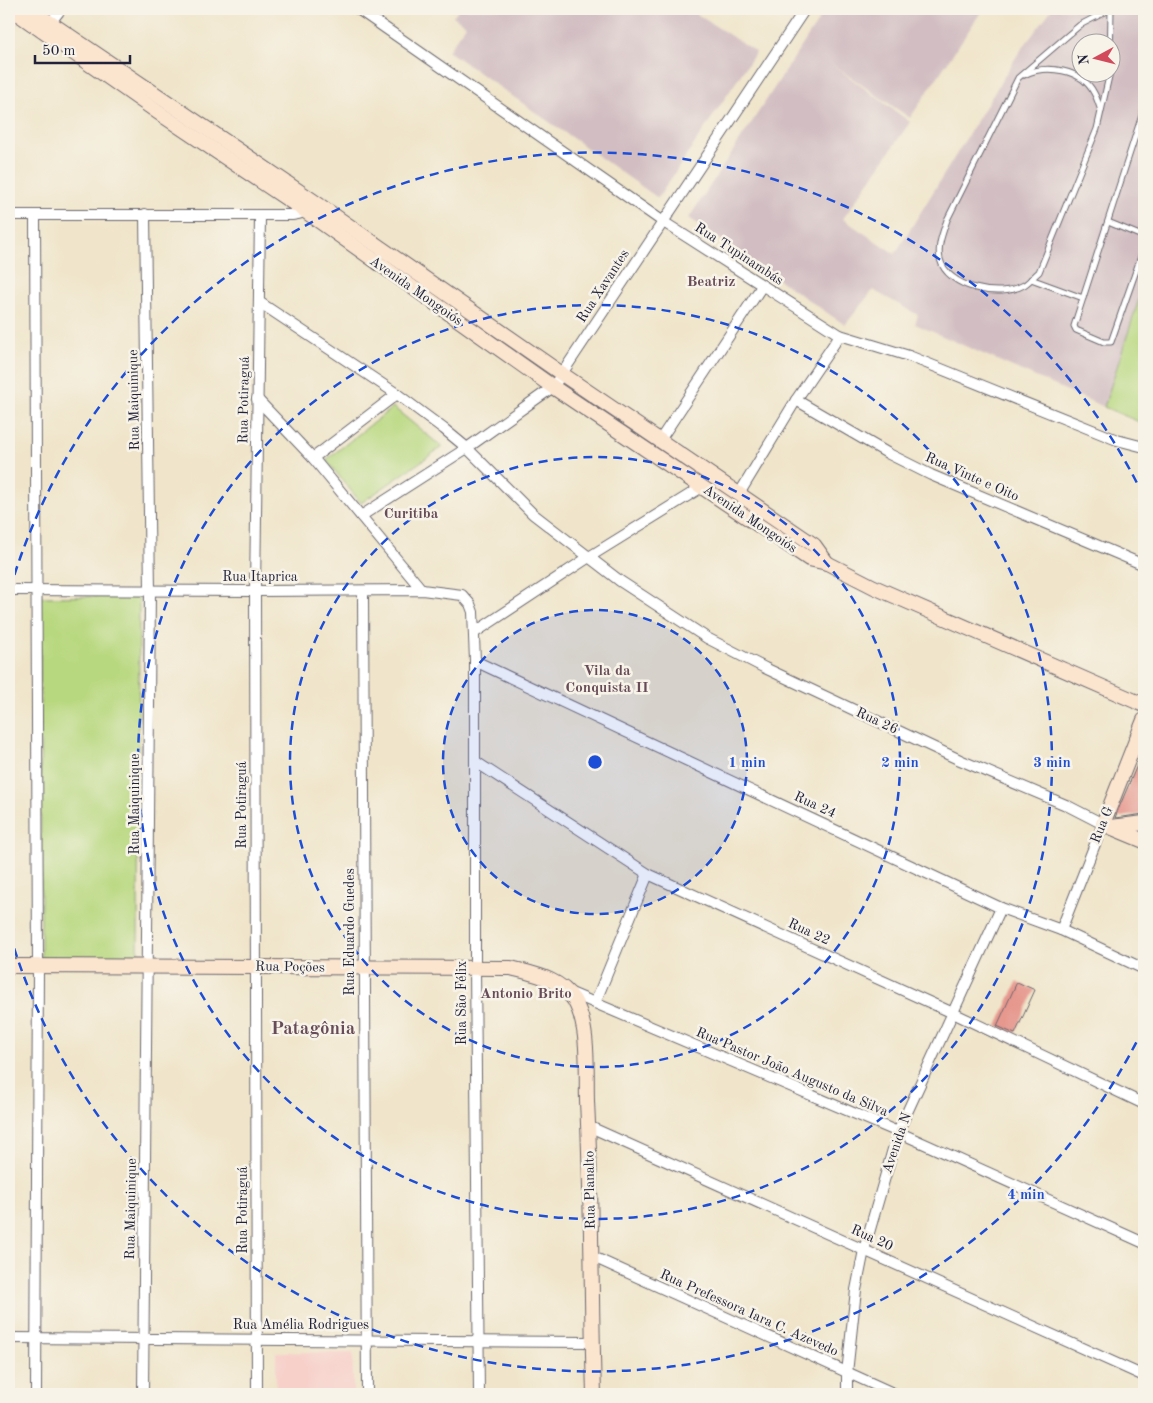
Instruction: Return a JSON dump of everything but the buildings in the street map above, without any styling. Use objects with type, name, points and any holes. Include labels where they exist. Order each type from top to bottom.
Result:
[{"type":"street","name":"Avenida Mongoiós","points":[[11,9],[159,112],[308,206],[660,440],[814,545],[827,563]]},
{"type":"street","name":"Avenida Mongoiós","points":[[30,9],[308,206],[553,387],[809,559],[827,563],[874,587],[1144,705]]},
{"type":"street","points":[[50,23],[60,9]]},
{"type":"street","name":"Rua Tupinambás","points":[[358,9],[662,221],[840,335],[909,356],[1116,440],[1144,447]]},
{"type":"street","name":"Rua Xavantes","points":[[361,516],[467,448],[553,387],[805,9]]},
{"type":"street","points":[[9,215],[145,214],[260,216],[300,214],[308,206]]},
{"type":"street","name":"Rua Maiquinique","points":[[143,1394],[150,591],[145,214]]},
{"type":"street","points":[[34,215],[38,966],[36,1394]]},
{"type":"street","name":"Rua Potiraguá","points":[[257,1394],[255,592],[260,216]]},
{"type":"street","points":[[660,440],[762,286]]},
{"type":"street","name":"Rua 26","points":[[259,302],[397,394],[444,429],[467,448],[533,514],[620,581],[708,638],[765,668],[960,760],[1144,841]]},
{"type":"street","points":[[739,494],[796,400],[840,335]]},
{"type":"street","points":[[313,458],[397,394]]},
{"type":"street","points":[[257,399],[313,458],[422,590]]},
{"type":"street","name":"Rua Vinte e Oito","points":[[796,400],[889,454],[930,475],[1144,564]]},
{"type":"street","points":[[474,633],[589,556],[702,487]]},
{"type":"street","name":"Rua Itaprica","points":[[9,590],[255,592],[422,590],[462,595],[470,604],[472,612]]},
{"type":"street","name":"Rua Eduardo Guedes","points":[[363,591],[366,1394]]},
{"type":"street","name":"Rua São Félix","points":[[472,612],[476,661],[475,967],[480,1394]]},
{"type":"street","name":"Rua 24","points":[[476,661],[1001,908],[1061,930],[1144,969]]},
{"type":"street","name":"Rua G","points":[[1061,930],[1107,825],[1144,720]]},
{"type":"street","name":"Rua 22","points":[[476,762],[648,874],[954,1013],[1144,1104]]},
{"type":"street","points":[[1107,825],[1144,823]]},
{"type":"street","points":[[595,1003],[648,874]]},
{"type":"street","name":"Avenida N","points":[[847,1394],[856,1290],[864,1250],[898,1132],[1001,908]]},
{"type":"street","name":"Rua Poções","points":[[9,966],[256,966],[364,969],[511,968],[538,974],[566,990]]},
{"type":"street","name":"Rua Pastor João Augusto da Silva","points":[[566,990],[898,1132],[1144,1243]]},
{"type":"street","name":"Rua Planalto","points":[[566,990],[574,1000],[584,1030],[594,1394]]},
{"type":"street","name":"Rua 20","points":[[588,1126],[1144,1376]]},
{"type":"street","name":"Rua Prefessora Iara C. Azevedo","points":[[591,1256],[895,1394]]},
{"type":"street","name":"Rua Amélia Rodrigues","points":[[9,1338],[592,1342]]},
{"type":"lane","points":[[1108,82],[1098,129],[1038,272],[1024,285],[1005,291],[983,290],[964,284],[948,274],[940,259],[940,240],[947,220],[1018,78],[1080,25],[1111,9],[1111,32]]},
{"type":"lane","points":[[1018,78],[1033,71],[1052,69],[1067,72],[1083,80],[1094,92],[1101,112]]},
{"type":"lane","points":[[1144,110],[1074,326],[1076,330],[1104,342],[1112,342],[1144,248]]},
{"type":"lane","points":[[1108,222],[1144,238]]},
{"type":"lane","points":[[1030,279],[1083,298]]},
{"type":"shaded area","points":[[459,9],[697,9],[695,13],[756,52],[658,198],[448,51],[466,25],[453,16]]},
{"type":"shaded area","points":[[826,9],[983,9],[910,118],[827,61],[910,122],[843,219],[895,254],[1018,54],[1052,9],[1144,9],[1144,284],[1104,407],[915,324],[918,315],[873,290],[845,325],[689,218]]},
{"type":"shaded area","points":[[276,1352],[353,1353],[353,1394],[276,1394]]},
{"type":"green space","points":[[1144,284],[1144,424],[1104,407]]},
{"type":"green space","points":[[393,407],[442,447],[361,503],[326,460]]},
{"type":"green space","points":[[139,596],[138,957],[41,958],[40,597]]},
{"type":"district","name":"Beatriz","points":[[711,282]]},
{"type":"district","name":"Curitiba","points":[[411,514]]},
{"type":"district","name":"Vila da Conquista II","points":[[607,680]]},
{"type":"district","name":"Antonio Brito","points":[[526,994]]},
{"type":"district","name":"Patagônia","points":[[313,1029]]}]
